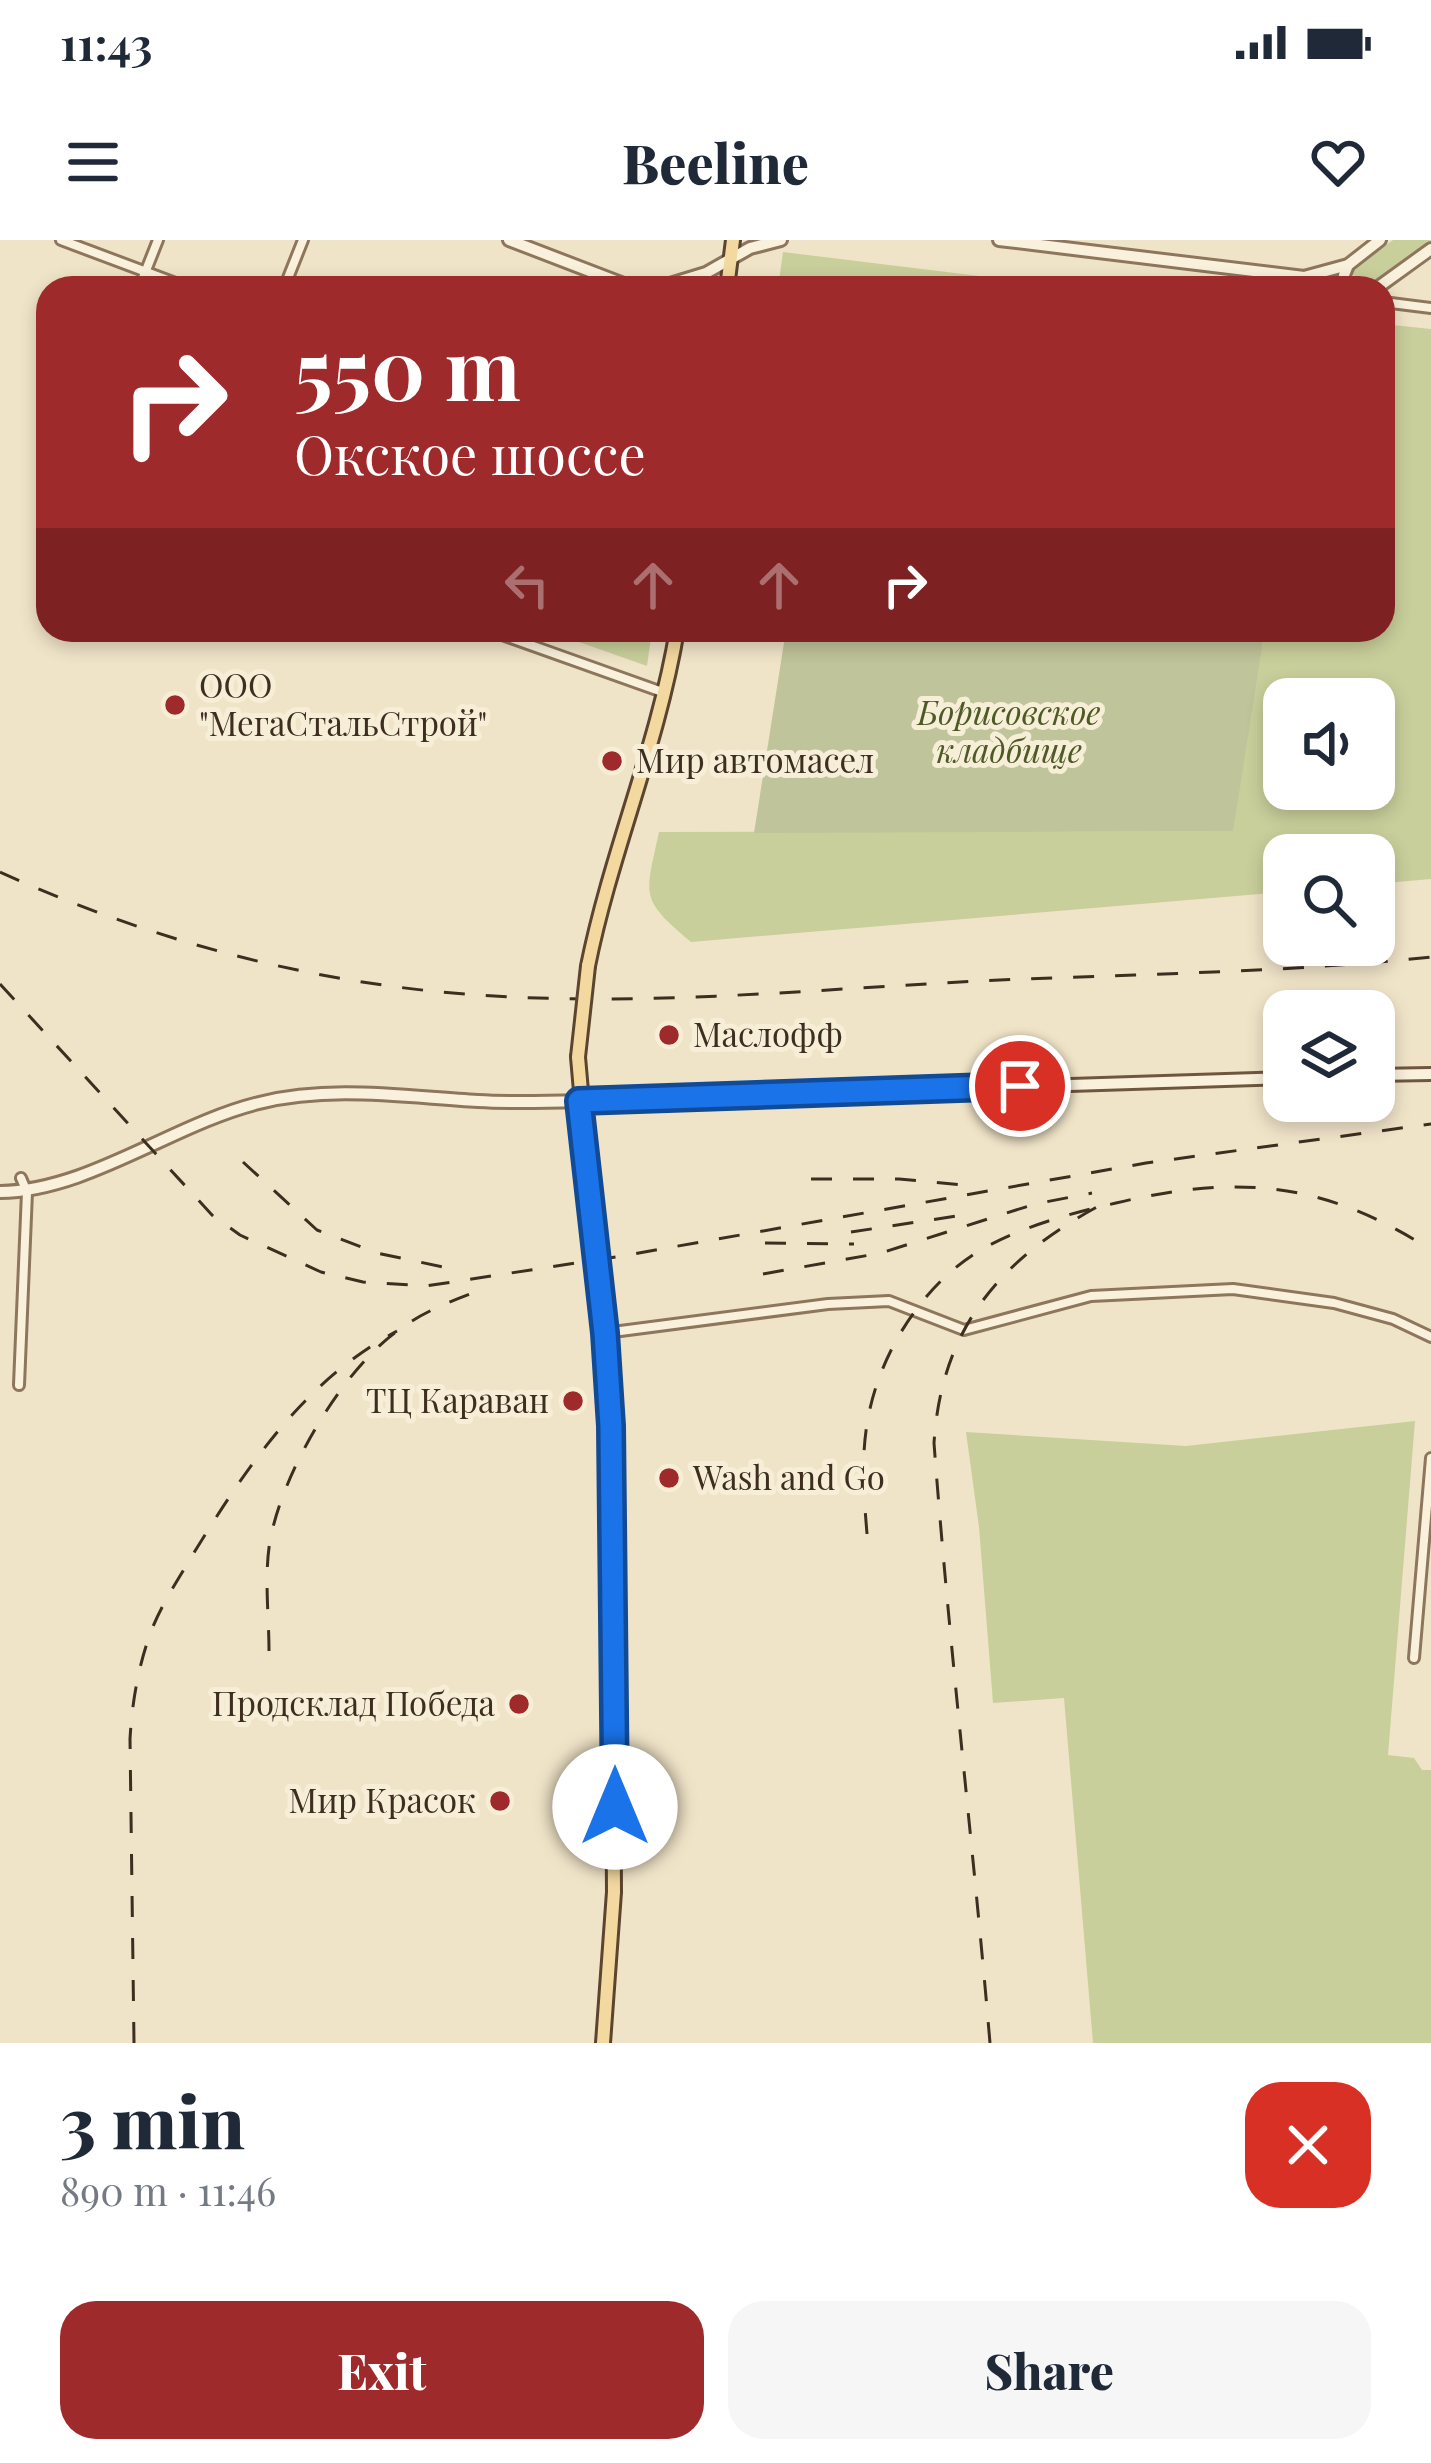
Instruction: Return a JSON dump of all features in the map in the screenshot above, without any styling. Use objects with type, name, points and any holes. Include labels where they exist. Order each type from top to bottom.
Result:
[{"type":"main road","points":[[729,276],[733,240]]},
{"type":"main road","points":[[603,2043],[614,1892],[611,1426],[578,1058],[588,966],[600,912],[665,693],[675,642]]},
{"type":"street","points":[[61,240],[156,276]]},
{"type":"street","points":[[144,276],[158,240]]},
{"type":"street","points":[[289,276],[303,240]]},
{"type":"street","points":[[509,240],[603,276]]},
{"type":"street","points":[[696,276],[751,248],[781,240]]},
{"type":"street","points":[[999,240],[1296,276]]},
{"type":"street","points":[[1308,276],[1348,265],[1380,240]]},
{"type":"street","points":[[1394,276],[1431,249]]},
{"type":"street","points":[[1343,276],[1348,265]]},
{"type":"street","points":[[1395,304],[1431,308]]},
{"type":"street","points":[[522,642],[665,693]]},
{"type":"street","points":[[1395,1075],[1431,1074]]},
{"type":"street","points":[[0,1192],[27,1192],[64,1180],[197,1122],[284,1097],[356,1093],[482,1102],[579,1101],[1263,1079]]},
{"type":"street","points":[[19,1385],[27,1192],[21,1178]]},
{"type":"street","points":[[605,1333],[829,1304],[890,1301],[964,1330],[1091,1296],[1233,1289],[1334,1303],[1393,1319],[1431,1337]]},
{"type":"street","points":[[1414,1658],[1431,1458]]},
{"type":"green space","points":[[1393,240],[1431,240],[1381,276],[1354,276],[1350,271]]},
{"type":"green space","points":[[783,252],[979,276],[780,276]]},
{"type":"green space","points":[[1395,325],[1431,329],[1431,879],[1395,882],[1395,834],[1263,834],[1263,894],[691,942],[662,915],[650,895],[659,832],[1232,831],[1263,642],[1395,642]]},
{"type":"green space","points":[[579,642],[650,642],[647,666]]},
{"type":"green space","name":"Борисовское кладбище","points":[[784,642],[1263,642],[1233,831],[754,833]]},
{"type":"green space","points":[[1415,1421],[1388,1755],[1414,1758],[1422,1770],[1431,1770],[1431,2043],[1093,2043],[1064,1698],[993,1703],[966,1432],[1186,1446]]},
{"type":"railway","points":[[0,872],[94,911],[240,957],[340,978],[463,994],[684,997],[1262,970],[1431,957]]},
{"type":"railway","points":[[0,984],[212,1215],[240,1235],[321,1272],[363,1282],[426,1286],[1146,1163],[1431,1124]]},
{"type":"railway","points":[[243,1162],[317,1230],[377,1253],[462,1271]]},
{"type":"railway","points":[[811,1179],[963,1185]]},
{"type":"railway","points":[[867,1534],[865,1438],[882,1372],[924,1299],[986,1247],[1034,1226],[1099,1207],[1201,1188],[1241,1187],[1316,1197],[1354,1209],[1431,1250]]},
{"type":"railway","points":[[763,1274],[881,1253],[1035,1204],[1092,1193]]},
{"type":"railway","points":[[990,2043],[934,1443],[939,1403],[949,1366],[981,1302],[1031,1250],[1097,1207]]},
{"type":"railway","points":[[851,1232],[970,1214]]},
{"type":"railway","points":[[765,1243],[854,1244]]},
{"type":"railway","points":[[269,1651],[270,1541],[287,1486],[316,1427],[354,1373],[396,1332],[428,1312],[486,1288]]},
{"type":"railway","points":[[134,2043],[130,1739],[138,1677],[152,1628],[215,1519],[281,1427],[334,1374],[397,1331]]},
{"type":"place","name":"ООО \"МегаСтальСтрой\"","points":[[175,705]]},
{"type":"place","name":"Мир автомасел","points":[[612,761]]},
{"type":"place","name":"Маслофф","points":[[669,1035]]},
{"type":"place","name":"ТЦ Караван","points":[[573,1401]]},
{"type":"place","name":"Wash and Go","points":[[669,1478]]},
{"type":"place","name":"Продсклад Победа","points":[[519,1704]]},
{"type":"place","name":"Мир Красок","points":[[500,1801]]},
{"type":"route","points":[[615,1807],[611,1426],[579,1101],[1020,1086]]}]
